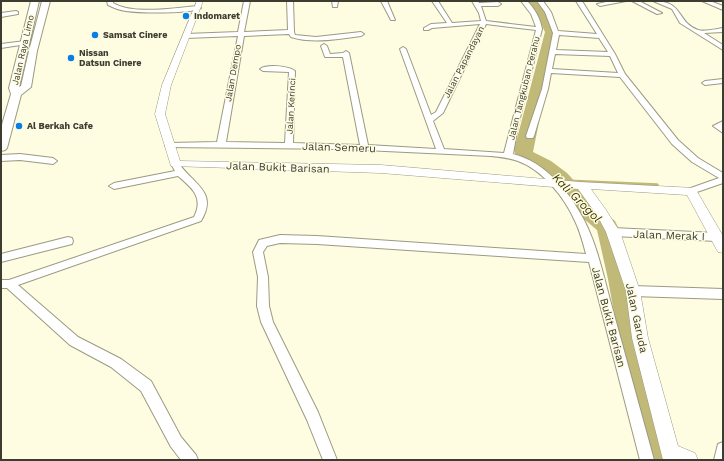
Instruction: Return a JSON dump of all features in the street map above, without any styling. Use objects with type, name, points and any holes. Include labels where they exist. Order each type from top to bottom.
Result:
[{"type":"main road","name":"Jalan Raya Limo","points":[[35,1],[14,88],[16,94],[26,87],[46,1]]},
{"type":"main road","points":[[26,38],[38,33]]},
{"type":"main road","points":[[1,148],[16,94]]},
{"type":"street","points":[[5,284],[198,219],[203,209],[200,191],[178,169],[160,114],[171,74],[199,4],[127,10],[114,8],[110,4],[110,1]]},
{"type":"street","name":"Jalan Dempo","points":[[221,145],[247,1]]},
{"type":"street","points":[[290,1],[291,32],[295,37],[303,38],[361,34]]},
{"type":"street","points":[[384,1],[394,19]]},
{"type":"street","name":"Jalan Tangkuban Perahu","points":[[508,156],[514,126],[539,29],[532,8],[524,1]]},
{"type":"street","points":[[530,136],[545,89],[556,33],[548,12],[540,1]]},
{"type":"street","points":[[578,1],[612,54],[622,75],[645,104],[681,147],[696,160],[723,177]]},
{"type":"street","points":[[599,2],[623,1]]},
{"type":"street","points":[[635,1],[659,13]]},
{"type":"street","points":[[656,1],[676,9],[679,19],[723,48]]},
{"type":"street","points":[[705,1],[723,8]]},
{"type":"street","points":[[435,2],[451,25]]},
{"type":"street","points":[[599,2],[605,8]]},
{"type":"street","points":[[477,3],[498,4]]},
{"type":"street","name":"Jalan Papandayan","points":[[430,120],[439,113],[484,22],[477,3]]},
{"type":"street","points":[[1,15],[16,13]]},
{"type":"street","points":[[426,29],[431,26],[484,22],[539,29]]},
{"type":"street","points":[[698,32],[723,30]]},
{"type":"street","points":[[186,36],[291,32]]},
{"type":"street","points":[[556,33],[601,36]]},
{"type":"street","points":[[1,46],[26,38]]},
{"type":"street","points":[[324,46],[327,56],[346,54],[364,147]]},
{"type":"street","points":[[403,49],[441,152]]},
{"type":"street","points":[[553,52],[612,54]]},
{"type":"street","name":"Jalan Kerinci","points":[[263,69],[285,68],[292,71],[289,145]]},
{"type":"street","points":[[548,71],[622,75]]},
{"type":"street","points":[[705,83],[723,81]]},
{"type":"street","name":"Jalan Semeru","points":[[169,145],[289,145],[364,147],[508,156]]},
{"type":"street","name":"Jalan Bukit Barisan","points":[[508,156],[532,164],[557,183],[579,219],[593,258],[647,460]]},
{"type":"street","points":[[1,158],[20,157],[53,161]]},
{"type":"street","name":"Jalan Bukit Barisan","points":[[178,169],[283,166],[396,170],[557,183]]},
{"type":"street","points":[[114,186],[178,169]]},
{"type":"street","points":[[557,183],[691,191],[723,180]]},
{"type":"street","name":"Jalan Garuda","points":[[580,185],[617,233],[633,291],[640,338],[670,457]]},
{"type":"street","points":[[691,191],[723,248]]},
{"type":"street","name":"Jalan Merak I","points":[[617,233],[716,236]]},
{"type":"street","points":[[330,460],[313,417],[267,322],[263,306],[263,278],[258,252],[263,243],[280,239],[317,240],[593,258]]},
{"type":"street","points":[[1,258],[68,241]]},
{"type":"street","points":[[5,284],[74,341],[116,363],[146,386],[176,442],[191,460]]},
{"type":"street","points":[[633,291],[723,294]]},
{"type":"street","points":[[721,460],[723,449]]},
{"type":"street","points":[[670,457],[688,460]]},
{"type":"waterway","name":"Kali Grogol","points":[[533,1],[537,4],[551,32],[523,150],[524,155],[544,165],[560,177],[592,214],[607,227],[620,279],[656,460]]},
{"type":"waterway","points":[[564,181],[657,185]]},
{"type":"place","name":"Indomaret","points":[[186,16]]},
{"type":"place","name":"Samsat Cinere","points":[[95,35]]},
{"type":"place","name":"Nissan Datsun Cinere","points":[[71,58]]},
{"type":"place","name":"Al Berkah Cafe","points":[[19,126]]}]
